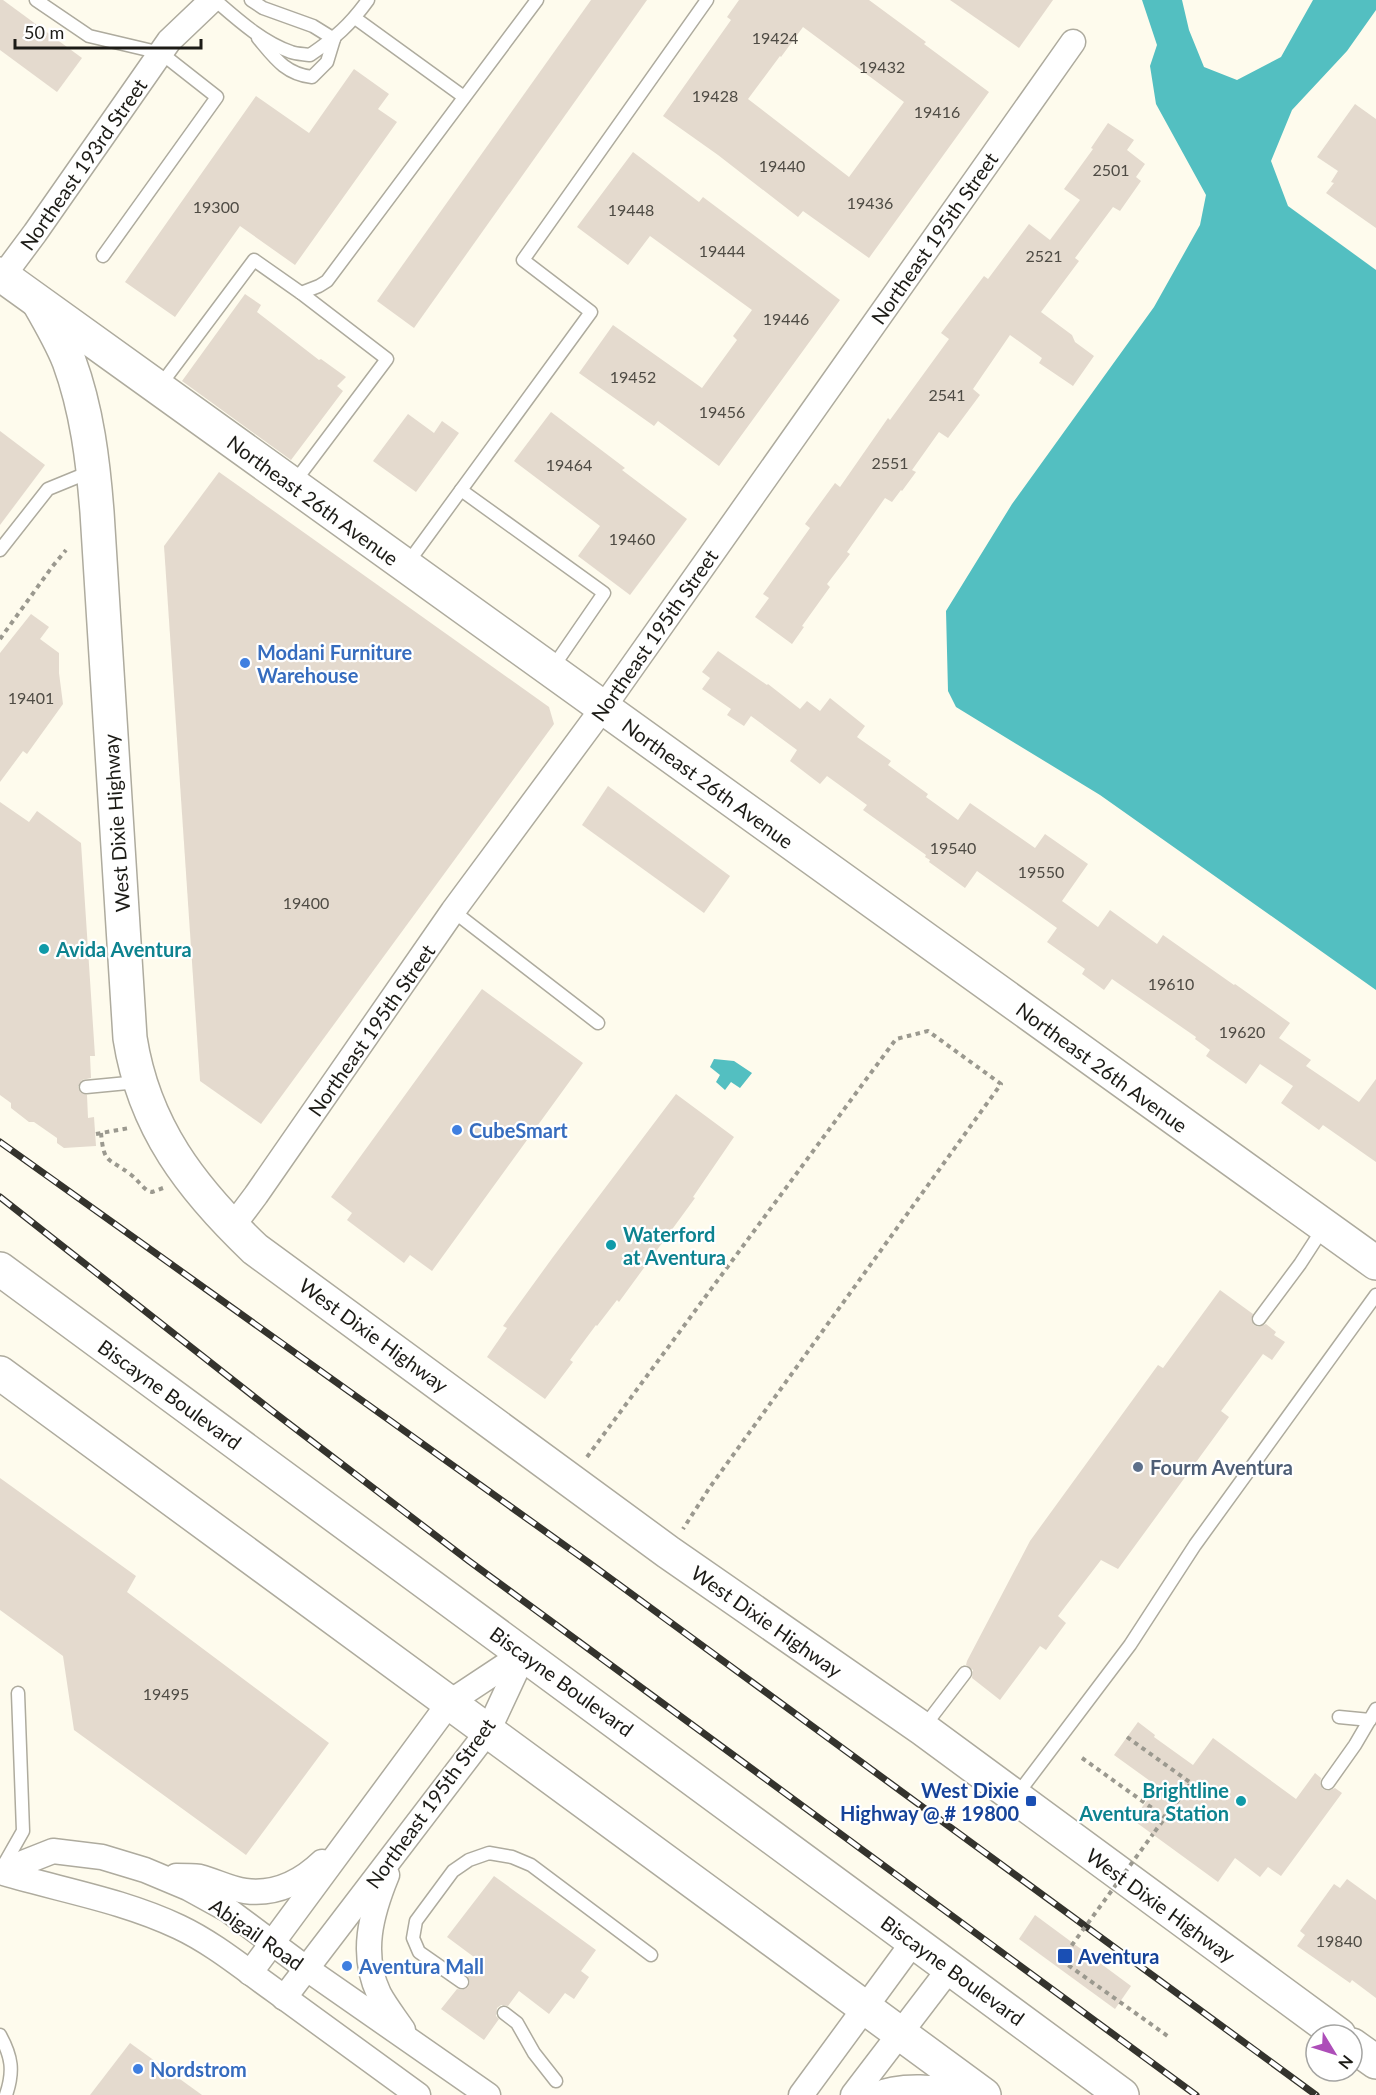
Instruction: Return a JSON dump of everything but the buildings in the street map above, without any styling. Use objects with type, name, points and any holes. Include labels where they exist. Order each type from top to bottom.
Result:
[{"type":"street","name":"Northeast 193rd Street","points":[[1,275],[35,233],[169,41],[213,0]]},
{"type":"street","name":"Northeast 195th Street","points":[[232,1227],[256,1196],[453,911],[603,708],[1073,42]]},
{"type":"street","name":"West Dixie Highway","points":[[1,275],[39,303],[58,338],[73,375],[88,430],[93,471],[130,1038],[139,1082],[152,1113],[173,1154],[195,1185],[255,1249],[668,1552],[922,1729],[1323,2023]]},
{"type":"street","name":"Northeast 26th Avenue","points":[[39,303],[1376,1263]]},
{"type":"street","name":"Biscayne Boulevard","points":[[0,1269],[1122,2095]]},
{"type":"street","points":[[0,1372],[983,2094]]},
{"type":"street","name":"Northeast 195th Street","points":[[250,1973],[450,1702],[524,1653]]},
{"type":"street","name":"Northeast 195th Street","points":[[284,1998],[488,1731],[524,1653]]},
{"type":"street","points":[[157,1875],[199,1877],[245,1891],[271,1891],[293,1884],[311,1873],[358,1827]]},
{"type":"street","points":[[397,1850],[369,1928],[368,1954],[372,1975],[380,1995],[409,2040]]},
{"type":"street","name":"Abigail Road","points":[[0,1872],[53,1851],[102,1857],[188,1888],[228,1910],[307,1969],[488,2095]]},
{"type":"street","name":"Abigail Road","points":[[0,1872],[49,1887],[92,1895],[153,1915],[181,1928],[219,1950],[418,2095]]},
{"type":"street","points":[[801,2095],[914,1941]]},
{"type":"street","points":[[853,2095],[950,1968]]},
{"type":"street","points":[[876,2095],[883,2091],[924,2088],[983,2094]]},
{"type":"lane","points":[[36,0],[89,36],[161,53],[217,97],[102,256]]},
{"type":"lane","points":[[213,0],[251,30],[291,52],[310,55],[334,39],[355,18],[368,0]]},
{"type":"lane","points":[[251,0],[263,8],[313,26],[334,39]]},
{"type":"lane","points":[[301,293],[327,281],[537,0]]},
{"type":"lane","points":[[405,567],[591,312],[523,260],[707,0]]},
{"type":"lane","points":[[355,18],[464,97]]},
{"type":"lane","points":[[251,30],[281,64],[298,75],[312,77],[327,62],[334,39]]},
{"type":"lane","points":[[159,387],[254,260],[301,293],[387,359],[292,485]]},
{"type":"lane","points":[[0,550],[48,489],[93,471]]},
{"type":"lane","points":[[461,490],[604,593],[551,670]]},
{"type":"lane","points":[[453,911],[598,1023]]},
{"type":"lane","points":[[86,1087],[139,1082]]},
{"type":"lane","points":[[1259,1318],[1300,1264],[1325,1226]]},
{"type":"lane","points":[[1015,1797],[1130,1645],[1195,1545],[1376,1295]]},
{"type":"lane","points":[[922,1729],[965,1673]]},
{"type":"lane","points":[[0,1872],[23,1831],[18,1693]]},
{"type":"lane","points":[[1339,1717],[1373,1715]]},
{"type":"lane","points":[[1328,1783],[1373,1715]]},
{"type":"lane","points":[[462,1982],[419,1952],[412,1938],[416,1921],[453,1871],[469,1860],[489,1853],[512,1857],[531,1865],[651,1954]]},
{"type":"lane","points":[[504,2013],[517,2023],[534,2053],[556,2081]]},
{"type":"lane","points":[[0,2035],[9,2052],[11,2079],[6,2095]]},
{"type":"path","points":[[0,639],[66,550]]},
{"type":"path","points":[[570,1480],[896,1039],[928,1031],[1001,1084],[710,1487],[668,1552]]},
{"type":"path","points":[[96,1134],[129,1128]]},
{"type":"path","points":[[101,1133],[104,1153],[111,1163],[130,1173],[148,1191],[164,1188]]},
{"type":"path","points":[[1127,1737],[1191,1783],[1061,1960],[1169,2037]]},
{"type":"path","points":[[1082,1758],[1166,1818]]},
{"type":"water","points":[[1142,0],[1182,0],[1189,30],[1204,67],[1237,80],[1281,57],[1313,0],[1376,0],[1376,10],[1347,51],[1292,110],[1271,161],[1288,206],[1376,270],[1376,990],[1100,795],[956,707],[948,691],[946,611],[1012,504],[1154,307],[1200,225],[1206,195],[1156,104],[1150,66],[1157,45]]},
{"type":"water","points":[[714,1059],[734,1061],[752,1073],[740,1088],[731,1082],[725,1090],[716,1082],[720,1075],[710,1067]]},
{"type":"railway","points":[[0,1142],[588,1562],[1316,2095]]},
{"type":"railway","points":[[0,1197],[271,1410],[469,1561],[1196,2095]]},
{"type":"place","name":"Modani Furniture Warehouse","points":[[245,663]]},
{"type":"place","name":"Avida Aventura","points":[[44,949]]},
{"type":"place","name":"CubeSmart","points":[[457,1130]]},
{"type":"place","name":"Waterford at Aventura","points":[[611,1245]]},
{"type":"place","name":"Fourm Aventura","points":[[1138,1467]]},
{"type":"place","name":"West Dixie Highway @ # 19800","points":[[1031,1801]]},
{"type":"place","name":"Brightline Aventura Station","points":[[1241,1801]]},
{"type":"place","name":"Aventura","points":[[1065,1956]]},
{"type":"place","name":"Aventura Mall","points":[[347,1966]]},
{"type":"place","name":"Nordstrom","points":[[138,2069]]}]
